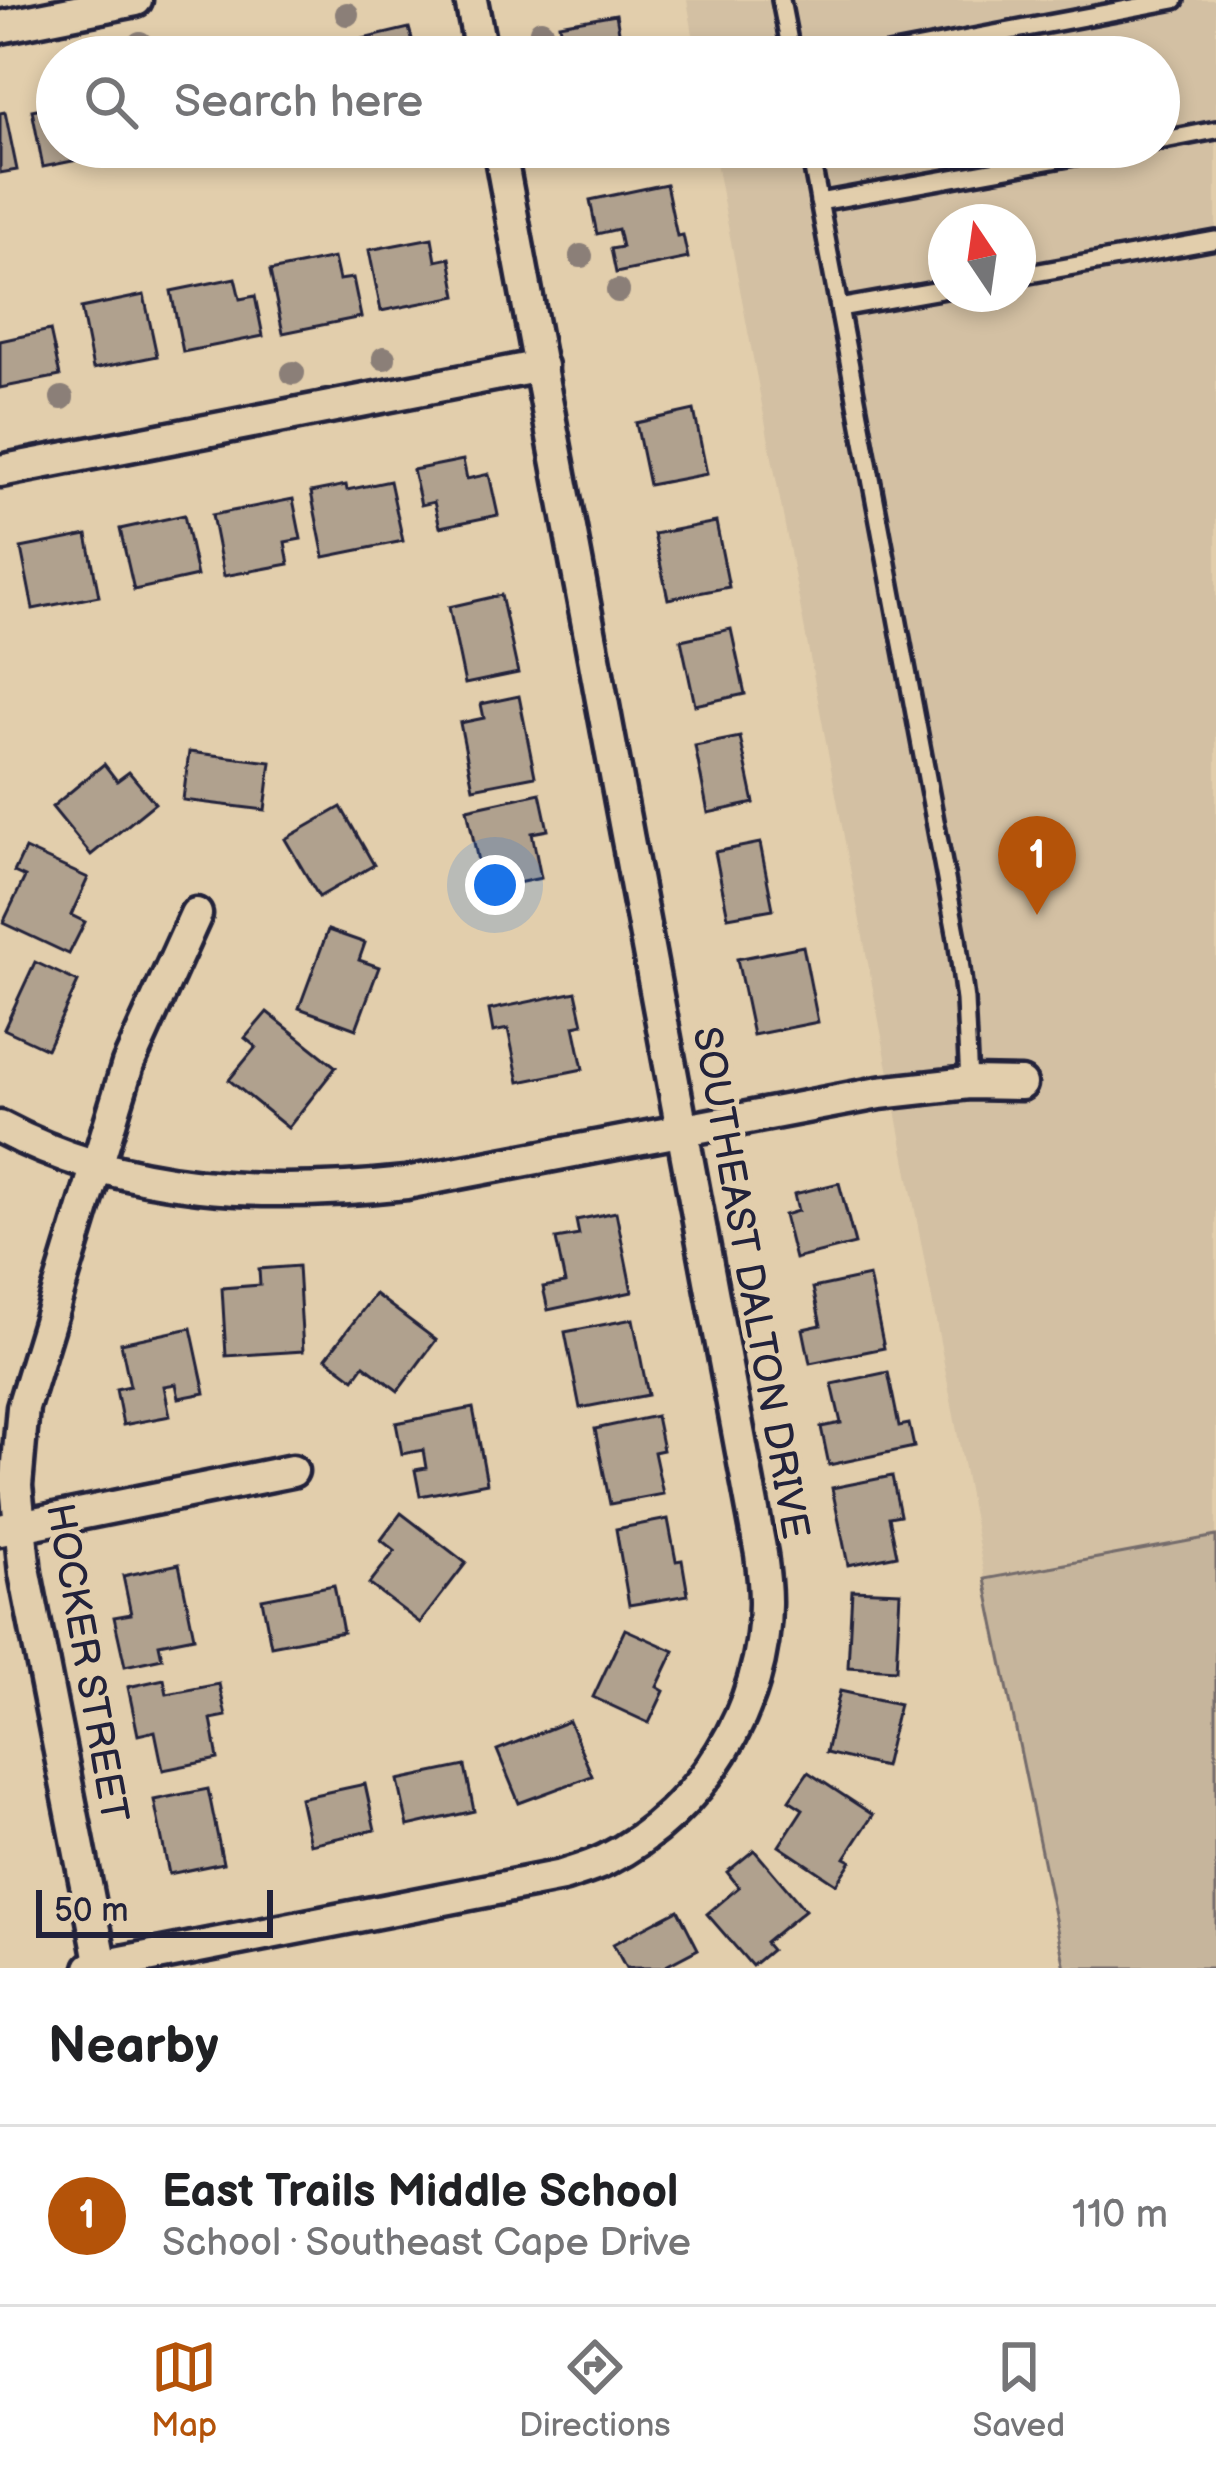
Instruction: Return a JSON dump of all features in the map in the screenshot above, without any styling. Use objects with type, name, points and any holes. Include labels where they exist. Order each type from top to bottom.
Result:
[{"type":"street","points":[[0,27],[136,0]]},
{"type":"street","points":[[471,0],[478,36]]},
{"type":"street","name":"SOUTHEAST DALTON DRIVE","points":[[96,1967],[562,1876],[604,1862],[678,1809],[707,1773],[733,1736],[761,1647],[765,1602],[761,1554],[504,168]]},
{"type":"street","points":[[0,471],[541,366]]},
{"type":"street","name":"HOCKER STREET","points":[[96,1967],[25,1574],[9,1528],[23,1407],[128,1064],[196,914]]},
{"type":"street","points":[[0,1127],[98,1166],[188,1185],[261,1192],[333,1191],[406,1183],[879,1093],[969,1083],[1021,1084]]},
{"type":"street","points":[[9,1528],[292,1471]]},
{"type":"lane","points":[[781,0],[788,36]]},
{"type":"lane","points":[[984,36],[1175,0]]},
{"type":"lane","points":[[1180,137],[1216,130]]},
{"type":"lane","points":[[813,168],[957,938],[969,1083]]},
{"type":"lane","points":[[819,202],[1008,168]]},
{"type":"lane","points":[[1036,273],[1216,240]]},
{"type":"lane","points":[[838,308],[928,292]]},
{"type":"shaded area","points":[[687,0],[1216,0],[1216,1536],[985,1579],[717,168],[1180,168],[1180,36],[693,36]]},
{"type":"shaded area","points":[[1216,1536],[1216,1968],[1065,1968],[985,1579]]},
{"type":"building","points":[[616,14],[620,36],[561,36],[559,24]]},
{"type":"building","points":[[409,28],[411,36],[375,36]]},
{"type":"building","points":[[5,112],[17,170],[0,173],[0,113]]},
{"type":"building","points":[[666,184],[677,236],[683,235],[688,258],[616,273],[611,249],[622,247],[618,229],[597,234],[590,200]]},
{"type":"building","points":[[432,238],[436,261],[450,258],[457,296],[381,311],[369,250]]},
{"type":"building","points":[[334,258],[339,280],[353,278],[361,317],[283,333],[270,271]]},
{"type":"building","points":[[235,278],[240,299],[255,296],[263,336],[183,352],[171,291]]},
{"type":"building","points":[[144,295],[157,356],[93,369],[81,308]]},
{"type":"building","points":[[50,330],[60,376],[0,388],[0,341]]},
{"type":"building","points":[[694,410],[707,474],[649,485],[636,423]]},
{"type":"building","points":[[463,460],[467,479],[489,474],[498,515],[440,527],[434,502],[421,505],[413,470]]},
{"type":"building","points":[[390,481],[403,541],[324,557],[311,492]]},
{"type":"building","points":[[293,499],[301,539],[285,542],[289,564],[224,576],[212,515]]},
{"type":"building","points":[[184,515],[197,576],[134,590],[120,529]]},
{"type":"building","points":[[716,522],[729,587],[668,599],[654,534]]},
{"type":"building","points":[[87,535],[99,596],[33,609],[21,548]]},
{"type":"building","points":[[501,595],[518,673],[465,684],[449,607]]},
{"type":"building","points":[[731,629],[745,694],[695,705],[681,640]]},
{"type":"building","points":[[519,696],[535,776],[473,788],[460,723],[484,718],[481,704]]},
{"type":"building","points":[[740,737],[754,803],[708,813],[695,746]]},
{"type":"building","points":[[189,752],[271,762],[265,810],[183,800]]},
{"type":"building","points":[[104,764],[117,781],[129,772],[155,803],[91,855],[52,807]]},
{"type":"building","points":[[540,793],[548,830],[532,833],[541,878],[484,890],[467,809]]},
{"type":"building","points":[[341,807],[374,865],[319,897],[285,839]]},
{"type":"building","points":[[760,843],[773,909],[728,917],[715,852]]},
{"type":"building","points":[[25,849],[88,878],[71,915],[85,922],[69,954],[3,923],[25,877],[14,872]]},
{"type":"building","points":[[328,930],[365,943],[359,960],[379,967],[356,1029],[299,1008]]},
{"type":"building","points":[[803,946],[818,1022],[753,1035],[737,959]]},
{"type":"building","points":[[35,962],[78,982],[47,1049],[4,1029]]},
{"type":"building","points":[[576,992],[583,1024],[574,1026],[583,1069],[519,1082],[508,1029],[493,1032],[489,1010]]},
{"type":"building","points":[[267,1012],[336,1067],[288,1128],[229,1080],[256,1047],[245,1038]]},
{"type":"building","points":[[839,1183],[855,1244],[795,1259],[784,1215],[798,1211],[794,1194]]},
{"type":"building","points":[[616,1212],[632,1292],[548,1310],[543,1287],[565,1283],[556,1239],[579,1235],[576,1220]]},
{"type":"building","points":[[298,1266],[303,1351],[226,1356],[222,1288],[260,1285],[259,1269]]},
{"type":"building","points":[[869,1276],[884,1348],[810,1363],[803,1329],[821,1325],[813,1288]]},
{"type":"building","points":[[375,1294],[436,1340],[398,1391],[364,1365],[354,1379],[326,1358]]},
{"type":"building","points":[[633,1319],[648,1395],[580,1408],[565,1332]]},
{"type":"building","points":[[191,1328],[205,1393],[179,1398],[176,1384],[164,1386],[170,1416],[123,1425],[116,1389],[130,1386],[121,1343]]},
{"type":"building","points":[[888,1372],[899,1426],[909,1424],[914,1447],[829,1465],[821,1427],[841,1423],[832,1384]]},
{"type":"building","points":[[473,1408],[487,1483],[420,1496],[415,1470],[426,1468],[423,1450],[402,1454],[396,1423]]},
{"type":"building","points":[[656,1416],[663,1450],[654,1452],[663,1494],[610,1504],[595,1429]]},
{"type":"building","points":[[892,1476],[900,1515],[889,1517],[897,1555],[848,1565],[832,1488]]},
{"type":"building","points":[[401,1513],[466,1563],[420,1623],[369,1584],[395,1551],[381,1540]]},
{"type":"building","points":[[668,1519],[688,1595],[629,1605],[616,1529]]},
{"type":"building","points":[[179,1564],[194,1637],[159,1644],[162,1658],[125,1666],[114,1617],[131,1614],[123,1576]]},
{"type":"building","points":[[334,1585],[343,1632],[271,1646],[262,1599]]},
{"type":"building","points":[[852,1590],[900,1592],[896,1670],[848,1667]]},
{"type":"building","points":[[625,1629],[674,1651],[657,1687],[664,1691],[649,1723],[593,1697]]},
{"type":"building","points":[[164,1679],[167,1694],[219,1684],[226,1716],[211,1719],[218,1759],[163,1770],[155,1731],[138,1735],[128,1687]]},
{"type":"building","points":[[840,1691],[899,1704],[884,1767],[826,1753]]},
{"type":"building","points":[[569,1721],[592,1776],[519,1803],[497,1750]]},
{"type":"building","points":[[465,1766],[474,1811],[408,1826],[398,1780]]},
{"type":"building","points":[[808,1772],[873,1815],[845,1858],[851,1861],[836,1884],[779,1846],[803,1809],[789,1800]]},
{"type":"building","points":[[365,1784],[375,1830],[310,1844],[300,1798]]},
{"type":"building","points":[[208,1789],[223,1863],[169,1874],[154,1800]]},
{"type":"building","points":[[754,1850],[805,1910],[765,1943],[771,1950],[752,1966],[707,1914],[739,1887],[727,1872]]},
{"type":"building","points":[[678,1910],[698,1949],[662,1968],[626,1968],[613,1944]]},
{"type":"place","name":"East Trails Middle School","points":[[1037,915]]}]
